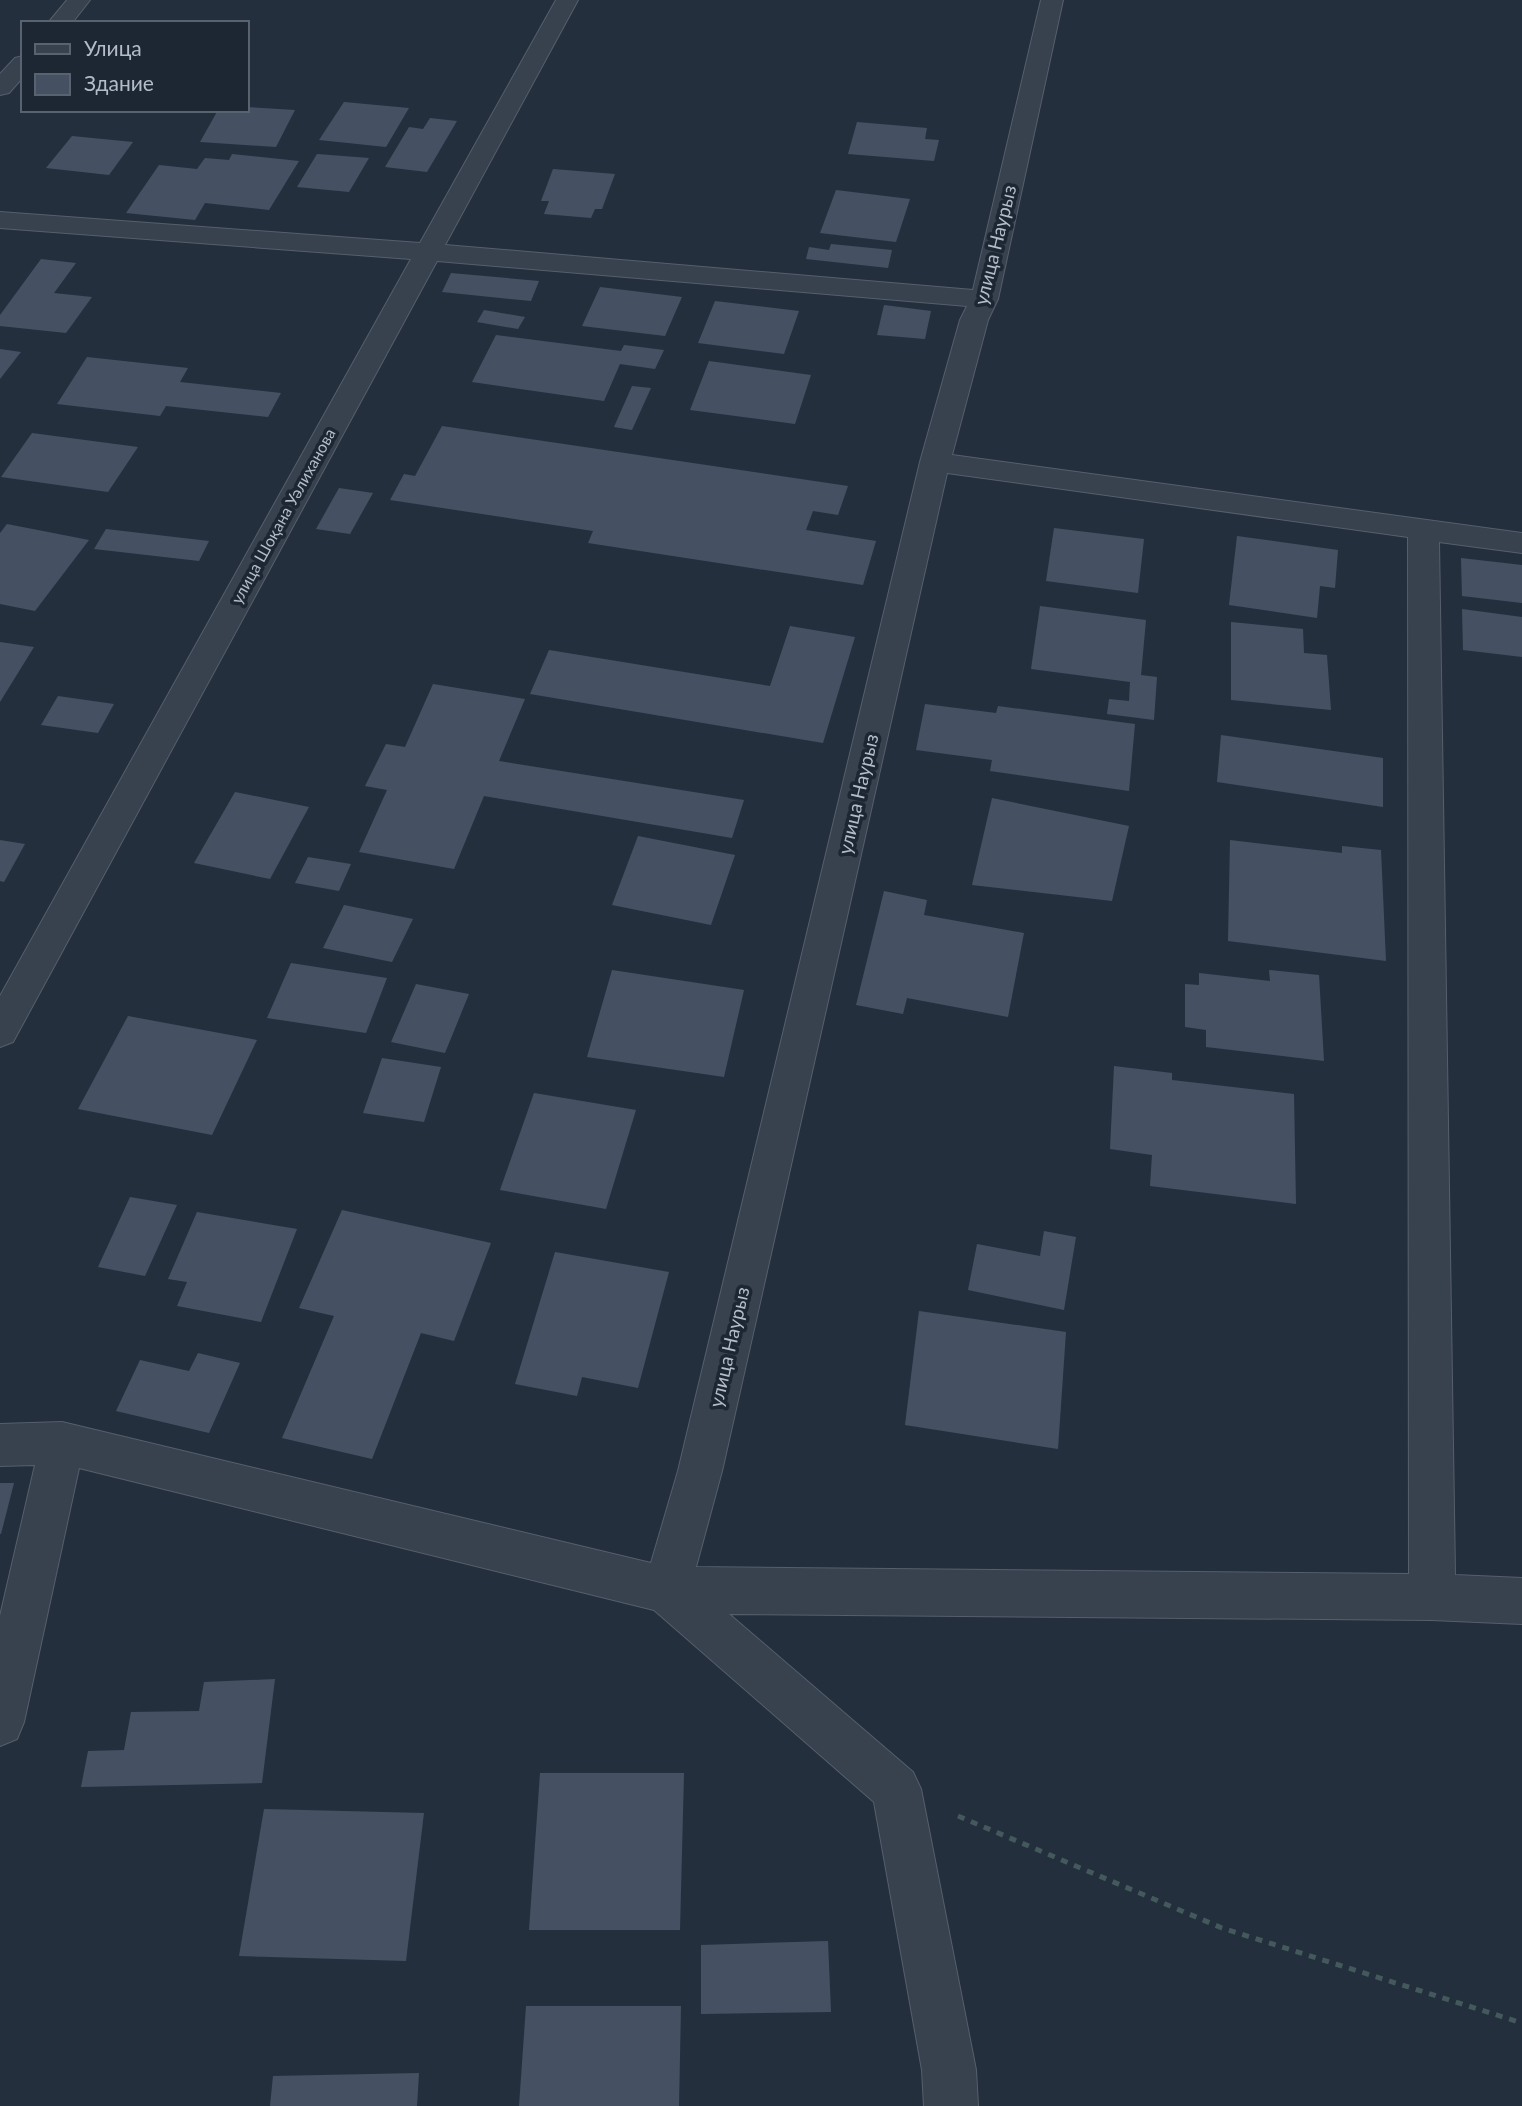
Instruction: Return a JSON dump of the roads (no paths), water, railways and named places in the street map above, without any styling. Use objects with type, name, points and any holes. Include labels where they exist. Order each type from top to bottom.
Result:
[{"type":"street","points":[[61,21],[79,0]]},
{"type":"street","name":"улица Шоқана Уәлиханова","points":[[0,1031],[567,0]]},
{"type":"street","name":"улица Наурыз","points":[[666,1590],[700,1471],[935,462],[974,320],[984,299],[1052,0]]},
{"type":"street","points":[[0,88],[21,65]]},
{"type":"street","points":[[0,220],[429,251],[984,299]]},
{"type":"street","points":[[935,462],[1522,543]]},
{"type":"street","points":[[1423,531],[1432,1597]]},
{"type":"street","points":[[0,1722],[62,1443]]},
{"type":"street","points":[[0,1444],[62,1443],[666,1590],[1432,1597],[1522,1601]]},
{"type":"street","points":[[666,1590],[896,1789],[949,2070],[951,2106]]}]
